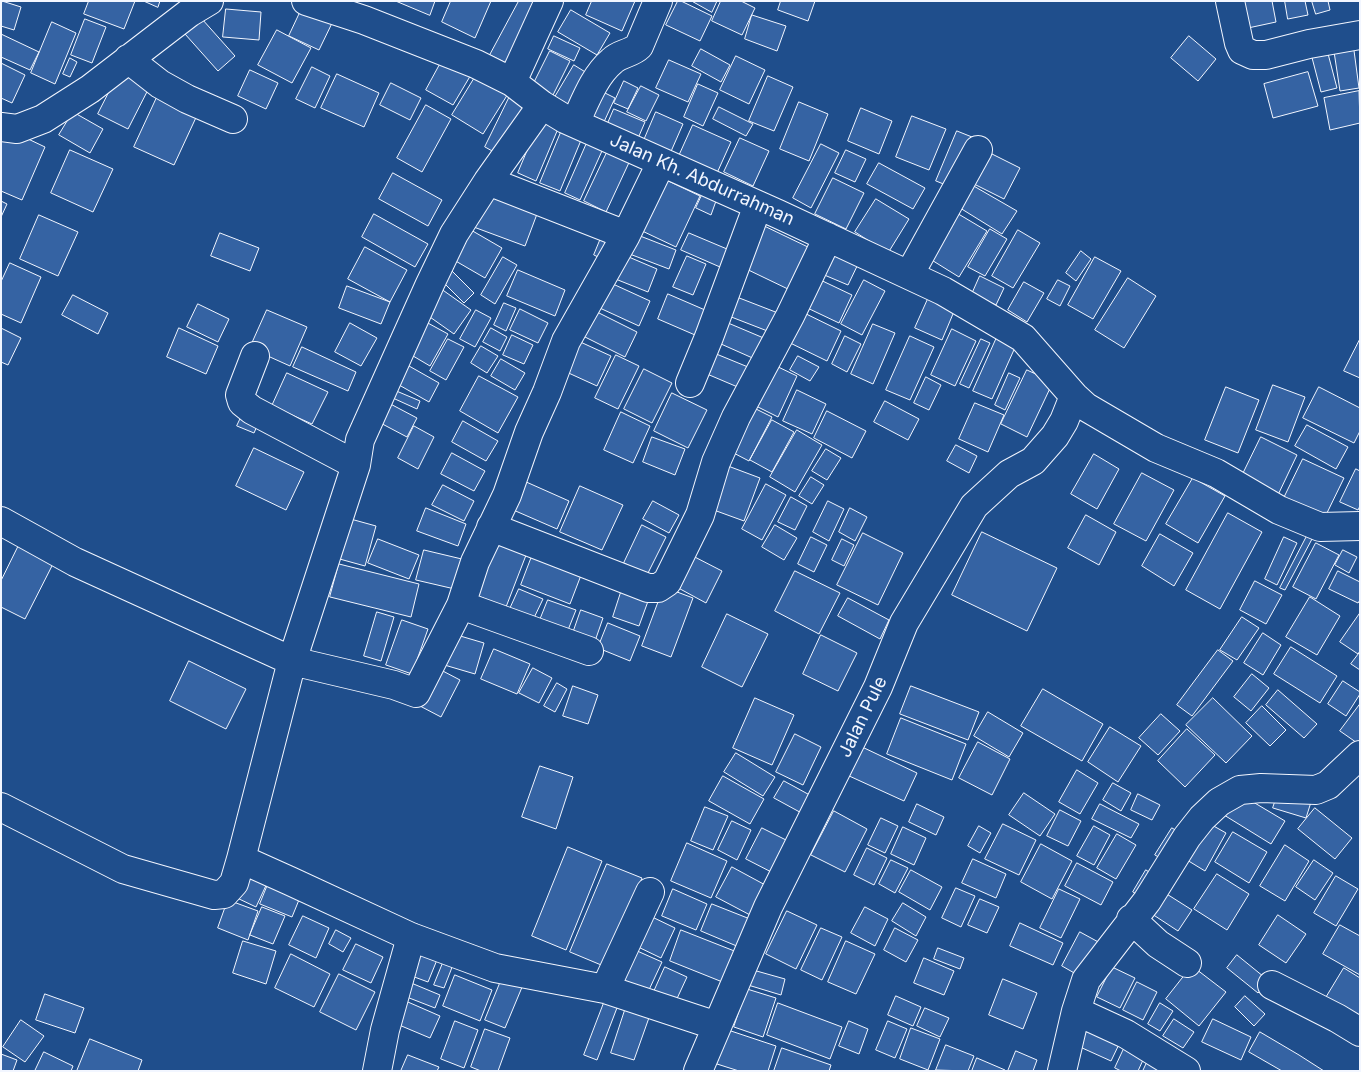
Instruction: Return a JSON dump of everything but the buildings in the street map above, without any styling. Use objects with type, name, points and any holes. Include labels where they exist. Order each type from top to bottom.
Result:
[{"type":"street","points":[[1,127],[17,128],[43,119],[90,89],[189,13],[209,1]]},
{"type":"street","name":"Jalan Kh. Abdurrahman","points":[[306,1],[364,20],[441,49],[512,82],[542,105],[565,119],[758,205],[943,291],[1023,338],[1074,396],[1086,407],[1108,421],[1156,448],[1216,474],[1279,510],[1320,527],[1360,526]]},
{"type":"street","points":[[512,82],[549,1]]},
{"type":"street","points":[[574,123],[601,74],[610,62],[620,54],[634,51],[639,46],[658,1]]},
{"type":"street","points":[[1230,1],[1242,50],[1253,56],[1360,35]]},
{"type":"street","points":[[128,59],[160,84],[187,99],[233,118]]},
{"type":"street","points":[[1,807],[123,869],[214,895],[224,894],[234,883],[292,660],[356,465],[360,440],[454,234],[488,181],[542,105]]},
{"type":"street","points":[[909,275],[978,150]]},
{"type":"street","points":[[1,521],[75,562],[292,660],[416,692],[461,605],[475,562],[507,495],[529,432],[566,341],[626,234],[661,163]]},
{"type":"street","points":[[488,181],[626,234]]},
{"type":"street","points":[[690,383],[758,205]]},
{"type":"street","points":[[491,527],[648,588],[658,588],[667,582],[700,515],[716,462],[736,417],[790,316],[828,237]]},
{"type":"street","points":[[256,356],[240,395],[242,402],[252,410],[356,465]]},
{"type":"street","name":"Jalan Pule","points":[[698,1071],[768,907],[878,687],[904,623],[974,506],[1009,474],[1033,461],[1055,436],[1064,421],[1074,396]]},
{"type":"street","points":[[461,605],[589,651]]},
{"type":"street","points":[[1062,1071],[1076,1011],[1086,980],[1147,901],[1187,837],[1202,818],[1219,802],[1240,790],[1261,788],[1316,790],[1328,785],[1360,755]]},
{"type":"street","points":[[241,859],[412,937],[495,968],[605,989],[717,1026]]},
{"type":"street","points":[[605,989],[650,892]]},
{"type":"street","points":[[1132,919],[1158,944],[1187,963]]},
{"type":"street","points":[[377,1071],[385,1030],[412,937]]},
{"type":"street","points":[[1272,986],[1337,1018],[1360,1032]]},
{"type":"street","points":[[1076,1011],[1126,1034],[1186,1071]]}]
